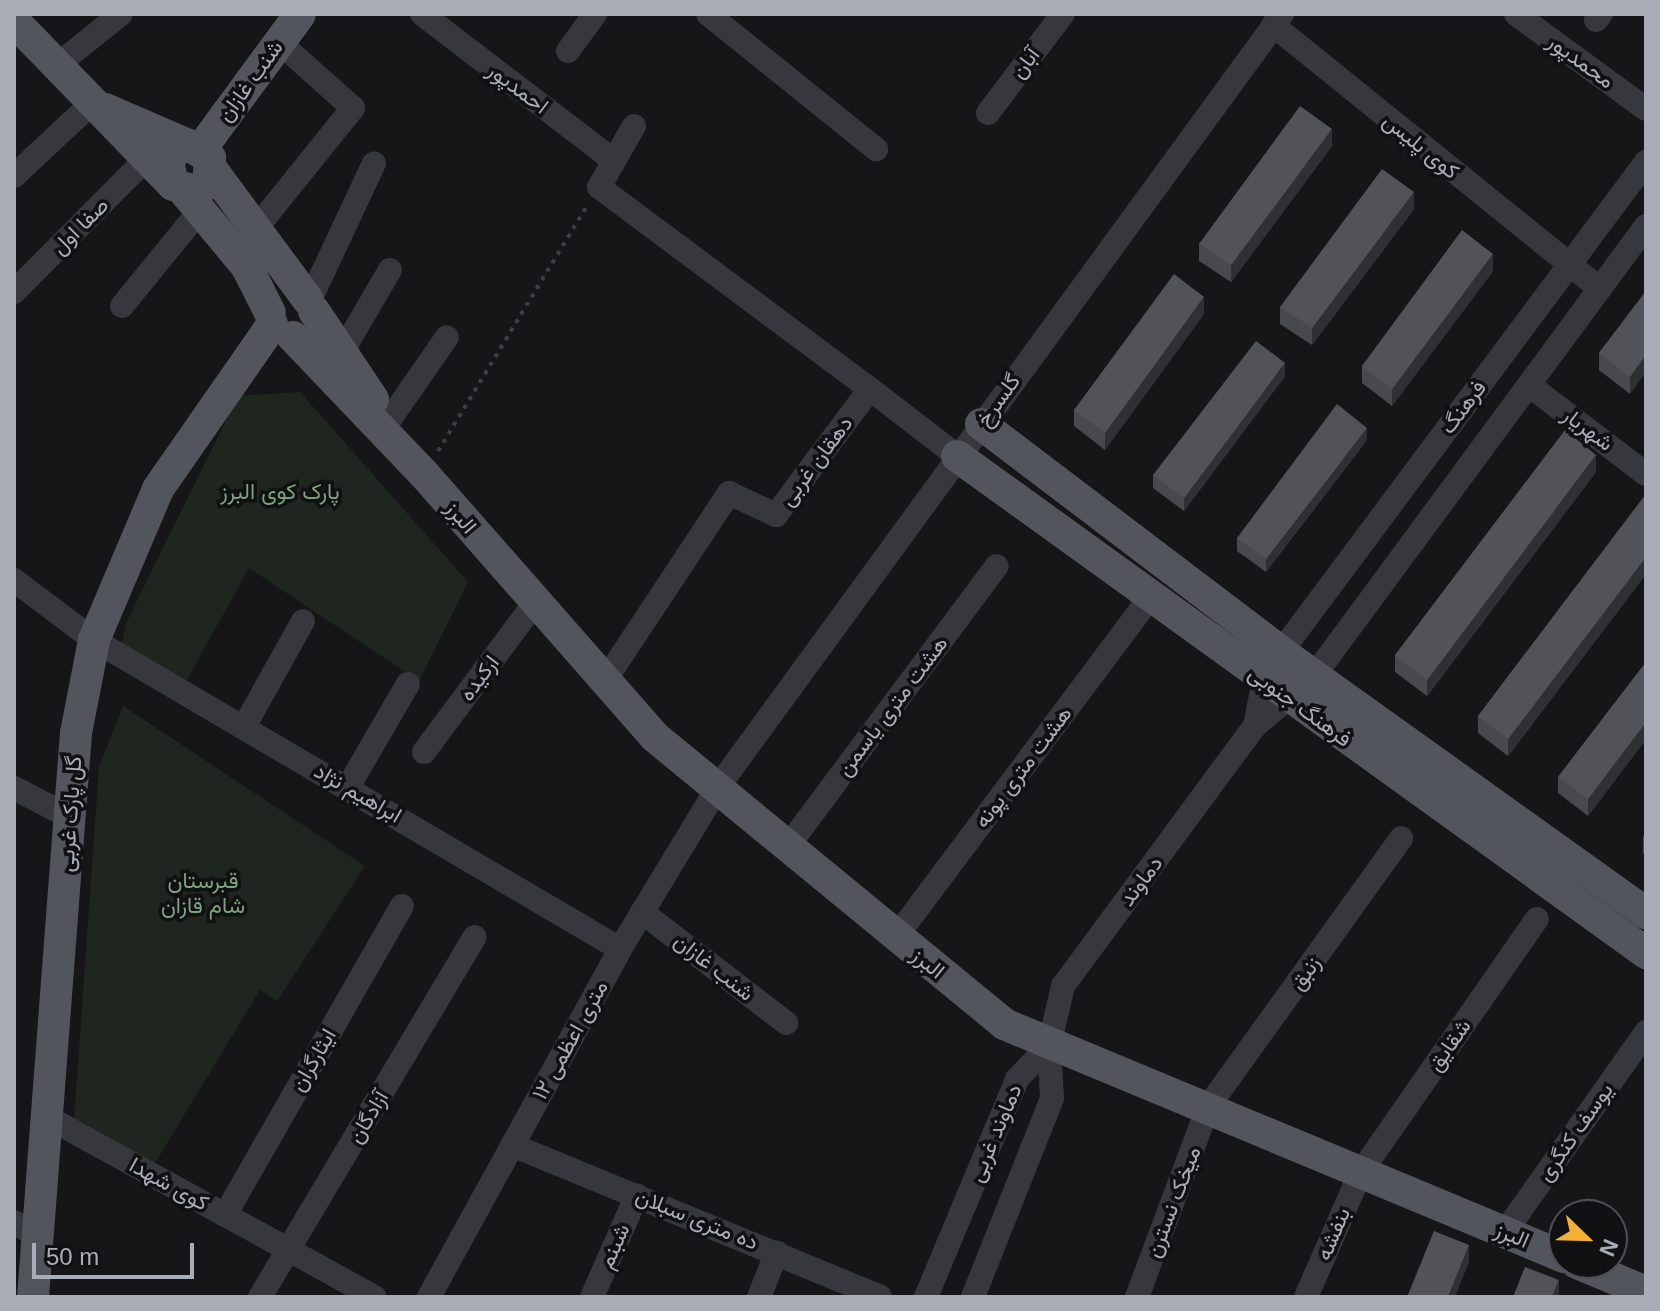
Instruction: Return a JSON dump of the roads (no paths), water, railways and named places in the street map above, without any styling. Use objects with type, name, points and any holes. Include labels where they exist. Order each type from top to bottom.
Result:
[{"type":"main road","name":"شنب غازان","points":[[186,195],[168,160],[201,155],[300,14]]},
{"type":"main road","name":"البرز","points":[[15,23],[145,160],[186,195],[247,267],[279,328],[424,474],[534,604],[655,737],[1004,1024],[1049,1046],[1208,1107],[1548,1250]]},
{"type":"main road","points":[[92,103],[201,155]]},
{"type":"main road","name":"البرز","points":[[201,155],[310,304],[424,474]]},
{"type":"main road","name":"گل پارک غربی","points":[[33,1297],[26,1230],[47,1117],[70,817],[94,640],[158,489],[239,369],[279,328],[305,333],[310,304]]},
{"type":"main road","points":[[981,424],[1281,652],[1646,913]]},
{"type":"main road","name":"فرهنگ جنوبی","points":[[957,456],[1290,701],[1646,953]]},
{"type":"main road","points":[[1615,1279],[1646,1292]]},
{"type":"street","points":[[56,66],[121,14]]},
{"type":"street","name":"احمدپور","points":[[422,14],[614,161]]},
{"type":"street","points":[[568,51],[595,14]]},
{"type":"street","points":[[708,14],[876,149]]},
{"type":"street","name":"آبان","points":[[988,113],[1063,14]]},
{"type":"street","name":"محمدپور","points":[[1516,14],[1646,109]]},
{"type":"street","name":"کوی پلیس","points":[[1278,20],[1568,267],[1600,289]]},
{"type":"street","name":"گلسرخ","points":[[718,787],[1278,20]]},
{"type":"street","points":[[254,231],[353,108],[279,42]]},
{"type":"street","points":[[14,176],[92,103]]},
{"type":"street","points":[[634,126],[599,187],[957,456]]},
{"type":"street","name":"صفا اول","points":[[14,292],[145,160]]},
{"type":"street","name":"فرهنگ","points":[[1255,726],[1264,680],[1281,652],[1646,162]]},
{"type":"street","points":[[310,304],[374,163]]},
{"type":"street","points":[[122,306],[186,195]]},
{"type":"street","name":"فرهنگ","points":[[1255,726],[1290,701],[1314,676],[1646,226]]},
{"type":"street","points":[[342,352],[390,270]]},
{"type":"street","points":[[388,422],[447,337]]},
{"type":"street","name":"شهریار","points":[[1529,385],[1644,466]]},
{"type":"street","name":"دهقان غربی","points":[[604,682],[729,493],[776,515],[870,389]]},
{"type":"street","name":"هشت متری یاسمن","points":[[788,846],[997,566]]},
{"type":"street","name":"ابراهیم نژاد","points":[[14,580],[94,640],[620,949]]},
{"type":"street","name":"هشت متری پونه","points":[[896,937],[1150,597]]},
{"type":"street","name":"ارکیده","points":[[424,752],[534,604]]},
{"type":"street","points":[[244,727],[303,621]]},
{"type":"street","points":[[348,787],[408,684]]},
{"type":"street","name":"دماوند","points":[[1049,1046],[1063,986],[1255,726]]},
{"type":"street","name":"۱۲ متری اعظمی","points":[[429,1297],[620,949],[718,787]]},
{"type":"street","points":[[14,788],[70,817]]},
{"type":"street","name":"زنبق","points":[[1208,1107],[1401,838]]},
{"type":"street","name":"ایثارگران","points":[[225,1215],[402,906]]},
{"type":"street","name":"شنب غازان","points":[[642,912],[786,1023]]},
{"type":"street","name":"شقایق","points":[[1361,1172],[1537,919]]},
{"type":"street","name":"آزادگان","points":[[260,1297],[475,937]]},
{"type":"street","name":"یوسف کنگری","points":[[1505,1232],[1646,1032]]},
{"type":"street","name":"دماوند غربی","points":[[926,1297],[1017,1079],[1049,1046]]},
{"type":"street","name":"دماوند غربی","points":[[973,1297],[1052,1098],[1049,1046]]},
{"type":"street","name":"میخک نسترن","points":[[1137,1297],[1208,1107]]},
{"type":"street","name":"کوی شهدا","points":[[47,1117],[375,1297]]},
{"type":"street","name":"ده متری سبلان","points":[[512,1145],[880,1297]]},
{"type":"street","name":"بنفشه","points":[[1306,1297],[1361,1172]]},
{"type":"street","name":"شبنم","points":[[592,1297],[637,1195]]},
{"type":"street","points":[[759,1297],[777,1252]]},
{"type":"park label","name":"پارک کوی البرز","points":[[280,492]]},
{"type":"park label","name":"قبرستان شام قازان","points":[[203,892]]}]
